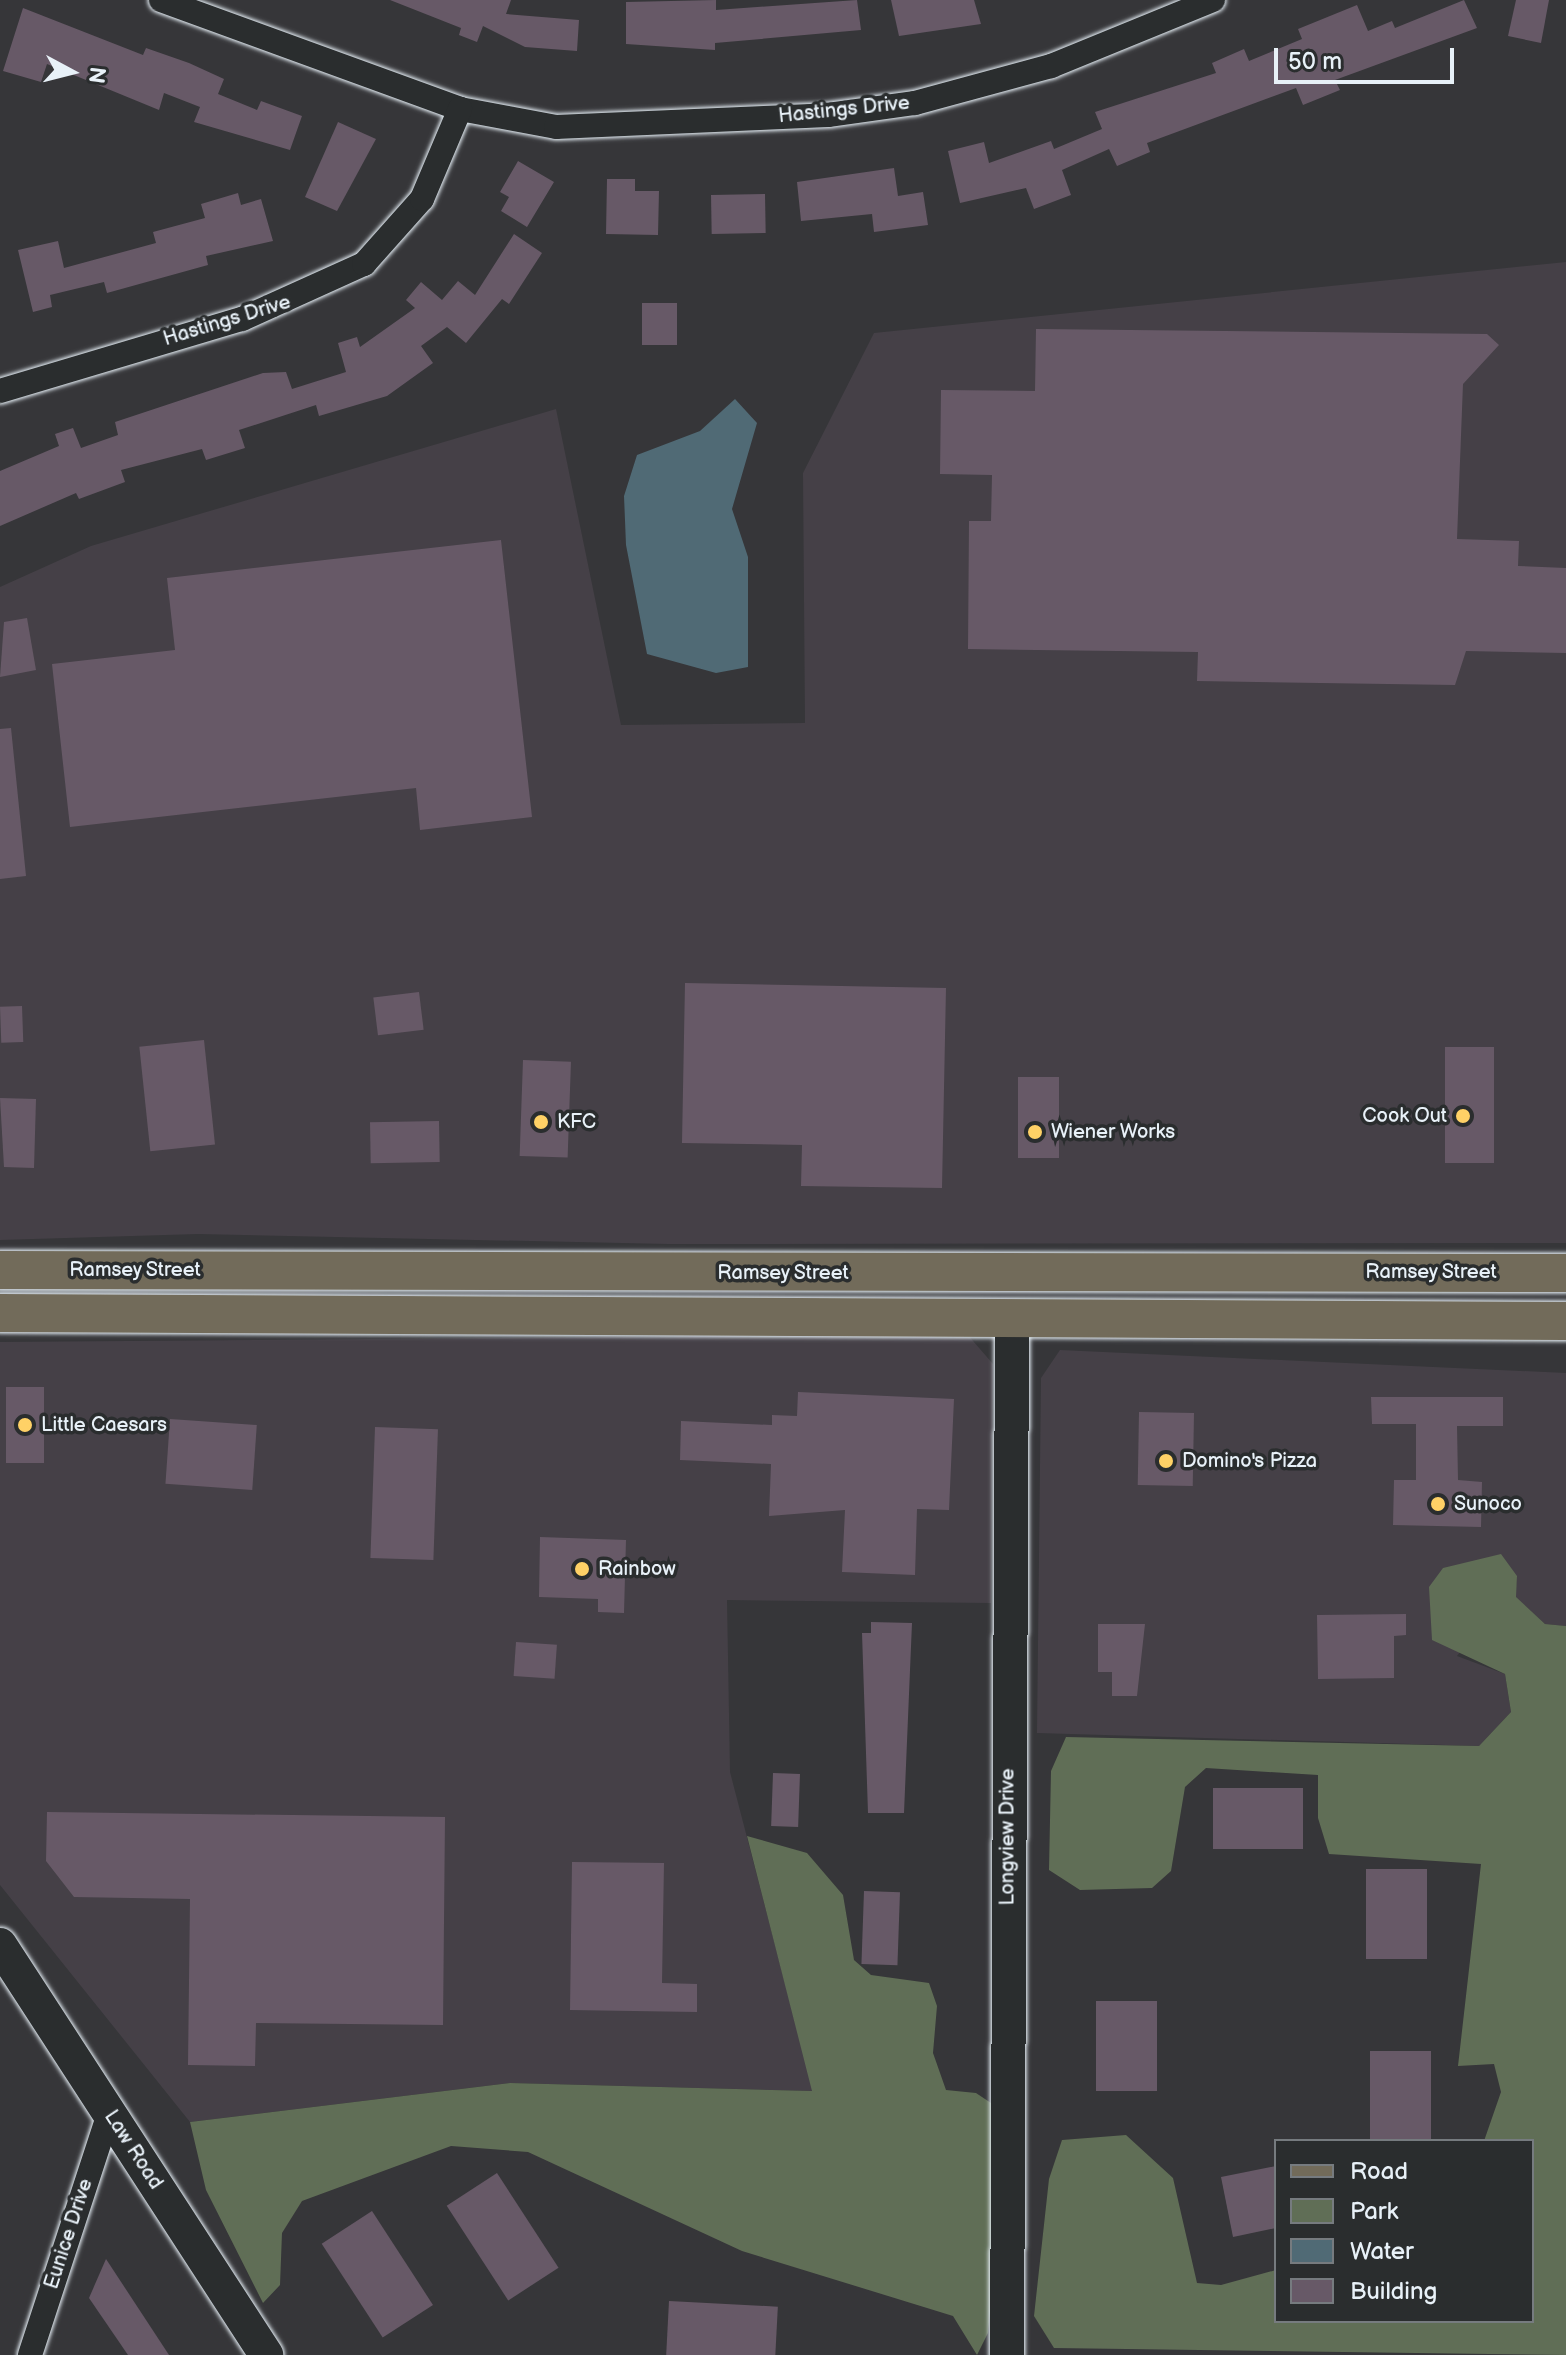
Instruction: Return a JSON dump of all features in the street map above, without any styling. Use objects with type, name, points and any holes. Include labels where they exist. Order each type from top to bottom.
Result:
[{"type":"main road","name":"Ramsey Street","points":[[0,1270],[1566,1273]]},
{"type":"main road","points":[[0,1313],[1566,1321]]},
{"type":"street","name":"Hastings Drive","points":[[161,0],[460,109],[591,127],[828,115],[915,103],[1051,66],[1213,0]]},
{"type":"street","name":"Hastings Drive","points":[[0,391],[242,319],[364,264],[422,199],[460,109]]},
{"type":"street","name":"Longview Drive","points":[[1007,2355],[1012,1318]]},
{"type":"street","name":"Law Road","points":[[0,1945],[266,2355]]},
{"type":"street","name":"Eunice Drive","points":[[30,2355],[109,2113]]},
{"type":"shaded area","points":[[1566,262],[1566,1243],[668,1244],[198,1234],[0,1240],[0,587],[91,546],[556,409],[621,725],[805,723],[803,473],[874,333]]},
{"type":"shaded area","points":[[967,1334],[993,1364],[991,1603],[727,1600],[730,1772],[813,2091],[510,2083],[190,2122],[0,1885],[0,1342]]},
{"type":"shaded area","points":[[1060,1350],[1566,1373],[1566,1626],[1545,1624],[1515,1597],[1517,1576],[1457,1656],[1505,1674],[1511,1712],[1479,1746],[1037,1733],[1041,1378]]},
{"type":"green space","points":[[1501,1554],[1517,1576],[1516,1597],[1545,1624],[1566,1626],[1566,2355],[1054,2348],[1034,2316],[1049,2179],[1062,2140],[1126,2135],[1173,2178],[1197,2283],[1221,2285],[1274,2271],[1274,2323],[1534,2323],[1534,2139],[1485,2139],[1501,2092],[1494,2064],[1458,2066],[1481,1864],[1329,1854],[1318,1818],[1318,1775],[1206,1768],[1185,1787],[1171,1871],[1152,1888],[1080,1890],[1049,1870],[1051,1771],[1066,1737],[1479,1746],[1511,1712],[1505,1674],[1432,1640],[1429,1587],[1443,1568]]},
{"type":"green space","points":[[747,1836],[807,1853],[843,1895],[854,1960],[871,1975],[929,1983],[937,2006],[933,2053],[946,2090],[976,2093],[997,2107],[992,2291],[988,2333],[977,2355],[953,2316],[742,2251],[528,2152],[451,2146],[302,2201],[282,2233],[280,2285],[263,2303],[206,2190],[190,2122],[510,2083],[812,2091]]},
{"type":"water","points":[[735,399],[757,423],[732,509],[748,557],[748,667],[716,673],[647,654],[626,545],[624,496],[637,455],[700,431]]},
{"type":"building","points":[[390,0],[511,0],[506,14],[579,20],[577,51],[525,47],[483,26],[477,42],[459,35],[461,28]]},
{"type":"building","points":[[716,0],[716,10],[857,0],[861,30],[715,43],[715,50],[626,44],[626,2]]},
{"type":"building","points":[[891,0],[974,0],[981,24],[899,36]]},
{"type":"building","points":[[1464,0],[1477,28],[1335,80],[1340,90],[1303,105],[1296,88],[1147,143],[1150,152],[1117,166],[1109,149],[1062,170],[1071,195],[1034,209],[1026,188],[960,203],[948,151],[984,142],[989,163],[1051,141],[1054,149],[1102,129],[1095,112],[1216,73],[1212,63],[1244,49],[1249,61],[1302,39],[1298,29],[1357,5],[1368,31],[1392,21],[1395,28]]},
{"type":"building","points":[[1516,0],[1549,0],[1541,43],[1508,36]]},
{"type":"building","points":[[23,8],[143,55],[146,48],[189,63],[224,79],[218,94],[257,110],[261,101],[302,116],[290,150],[194,122],[200,107],[164,93],[159,110],[47,64],[41,82],[3,71]]},
{"type":"building","points":[[338,122],[376,139],[337,211],[305,197]]},
{"type":"building","points":[[518,161],[554,182],[527,227],[501,211],[509,197],[500,192]]},
{"type":"building","points":[[894,168],[898,196],[923,192],[928,225],[874,232],[872,214],[801,221],[797,182]]},
{"type":"building","points":[[607,179],[635,179],[635,191],[659,191],[658,235],[606,234]]},
{"type":"building","points":[[238,193],[241,205],[261,199],[273,241],[206,256],[208,265],[107,293],[104,282],[50,295],[52,307],[33,312],[18,250],[58,241],[64,268],[156,243],[153,232],[205,218],[201,204]]},
{"type":"building","points":[[765,194],[766,233],[712,234],[711,195]]},
{"type":"building","points":[[514,234],[542,253],[509,304],[502,299],[466,343],[447,327],[421,346],[433,363],[387,396],[319,416],[316,405],[239,430],[245,448],[206,460],[202,449],[121,470],[125,482],[79,499],[76,493],[0,526],[0,471],[59,446],[55,434],[73,428],[81,448],[118,435],[115,422],[263,373],[286,372],[292,389],[346,372],[338,343],[357,337],[360,347],[415,308],[406,300],[421,282],[442,300],[458,281],[475,295]]},
{"type":"building","points":[[642,303],[677,303],[677,345],[642,345]]},
{"type":"building","points":[[1036,329],[1487,334],[1499,345],[1463,384],[1457,539],[1519,541],[1518,566],[1566,568],[1566,653],[1466,651],[1455,685],[1197,681],[1198,652],[968,649],[969,521],[991,521],[992,475],[940,474],[941,390],[1035,391]]},
{"type":"building","points":[[501,540],[532,817],[420,830],[416,788],[70,827],[52,664],[175,650],[167,578]]},
{"type":"building","points":[[27,618],[36,670],[0,677],[4,622]]},
{"type":"building","points":[[11,728],[26,876],[0,879],[0,729]]},
{"type":"building","points":[[685,983],[946,988],[942,1188],[801,1186],[802,1145],[682,1143]]},
{"type":"building","points":[[419,992],[424,1030],[378,1035],[373,998]]},
{"type":"building","points":[[22,1006],[23,1042],[1,1043],[0,1007]]},
{"type":"building","points":[[204,1040],[215,1144],[150,1151],[139,1047]]},
{"type":"building","points":[[1445,1047],[1494,1047],[1494,1163],[1445,1163]]},
{"type":"building","points":[[523,1060],[571,1062],[568,1158],[520,1156]]},
{"type":"building","points":[[1018,1077],[1059,1077],[1059,1158],[1018,1158]]},
{"type":"building","points":[[0,1098],[36,1099],[34,1168],[4,1167]]},
{"type":"building","points":[[439,1121],[440,1162],[371,1163],[370,1122]]},
{"type":"building","name":"Little Caesars","points":[[6,1387],[44,1387],[44,1463],[6,1463]]},
{"type":"building","points":[[798,1392],[954,1399],[949,1510],[917,1509],[915,1575],[842,1572],[845,1510],[769,1516],[771,1464],[680,1460],[681,1421],[772,1425],[772,1415],[797,1416]]},
{"type":"building","points":[[1371,1397],[1503,1397],[1503,1426],[1457,1426],[1458,1480],[1482,1482],[1481,1527],[1393,1525],[1394,1480],[1416,1480],[1416,1424],[1372,1424]]},
{"type":"building","name":"Domino's Pizza","points":[[1139,1412],[1194,1413],[1193,1486],[1138,1485]]},
{"type":"building","points":[[170,1419],[257,1425],[252,1490],[165,1484]]},
{"type":"building","points":[[375,1427],[438,1429],[433,1560],[370,1558]]},
{"type":"building","name":"Rainbow","points":[[540,1537],[626,1540],[624,1613],[598,1612],[598,1599],[539,1597]]},
{"type":"building","points":[[1406,1614],[1406,1635],[1394,1636],[1394,1678],[1318,1679],[1317,1615]]},
{"type":"building","points":[[871,1622],[912,1623],[904,1813],[868,1813],[862,1633],[871,1633]]},
{"type":"building","points":[[1098,1624],[1145,1624],[1137,1696],[1112,1696],[1112,1672],[1098,1672]]},
{"type":"building","points":[[516,1642],[557,1645],[555,1679],[514,1676]]},
{"type":"building","points":[[773,1773],[800,1774],[798,1827],[771,1826]]},
{"type":"building","points":[[1213,1788],[1303,1788],[1303,1849],[1213,1849]]},
{"type":"building","points":[[47,1812],[445,1817],[443,2025],[256,2023],[255,2066],[188,2065],[190,1899],[74,1897],[46,1861]]},
{"type":"building","points":[[572,1862],[664,1863],[662,1983],[697,1984],[697,2012],[570,2010]]},
{"type":"building","points":[[1366,1869],[1427,1869],[1427,1959],[1366,1959]]},
{"type":"building","points":[[864,1891],[900,1892],[897,1965],[861,1964]]},
{"type":"building","points":[[1096,2001],[1157,2001],[1157,2091],[1096,2091]]},
{"type":"building","points":[[1370,2051],[1431,2051],[1431,2139],[1370,2139]]},
{"type":"building","points":[[1274,2166],[1274,2228],[1233,2237],[1221,2177]]},
{"type":"building","points":[[497,2173],[559,2268],[508,2300],[447,2206]]},
{"type":"building","points":[[372,2211],[433,2305],[383,2338],[322,2244]]},
{"type":"building","points":[[106,2259],[169,2355],[128,2355],[89,2298]]},
{"type":"building","points":[[669,2301],[778,2307],[775,2355],[666,2355]]},
{"type":"place","name":"Cook Out","points":[[1463,1116]]},
{"type":"place","name":"KFC","points":[[541,1122]]},
{"type":"place","name":"Wiener Works","points":[[1035,1132]]},
{"type":"place","name":"Little Caesars","points":[[25,1425]]},
{"type":"place","name":"Domino's Pizza","points":[[1166,1461]]},
{"type":"place","name":"Sunoco","points":[[1438,1504]]},
{"type":"place","name":"Rainbow","points":[[582,1569]]}]
